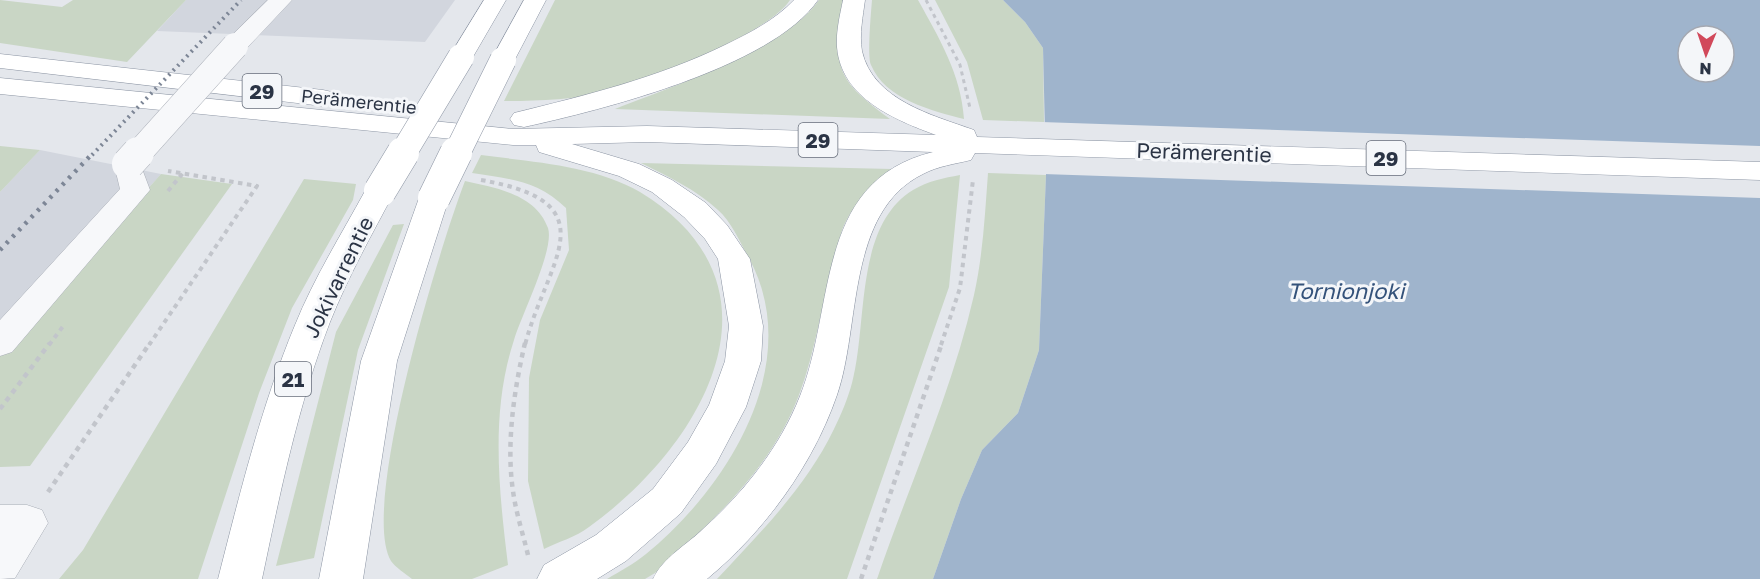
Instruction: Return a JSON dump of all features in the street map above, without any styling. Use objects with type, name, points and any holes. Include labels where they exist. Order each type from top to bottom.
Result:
[{"type":"highway","name":"Jokivarrentie","points":[[240,579],[267,465],[296,369],[313,323],[380,191],[495,0]]},
{"type":"highway","points":[[341,579],[379,361],[434,198],[535,0]]},
{"type":"highway","points":[[519,128],[632,93],[712,61],[777,28],[807,0]]},
{"type":"highway","points":[[854,0],[849,50],[863,82],[880,98],[912,116],[986,145]]},
{"type":"highway","name":"Perämerentie","points":[[0,61],[519,128]]},
{"type":"highway","name":"Perämerentie","points":[[0,86],[229,111],[519,128],[1760,171]]},
{"type":"highway","points":[[519,128],[629,170],[663,186],[695,210],[716,232],[734,259],[746,326],[742,361],[727,407],[702,453],[667,501],[611,548],[559,579]]},
{"type":"highway","points":[[675,579],[706,555],[757,498],[794,448],[819,395],[832,351],[851,244],[863,214],[882,189],[909,169],[986,145]]},
{"type":"lane","points":[[0,343],[135,190],[128,164],[235,46],[281,0]]},
{"type":"lane","points":[[0,564],[14,523]]},
{"type":"path","points":[[861,579],[960,288],[986,145],[959,60],[926,0]]},
{"type":"path","points":[[14,523],[257,186],[128,164]]},
{"type":"shaded area","points":[[186,0],[455,0],[425,42],[157,31]]},
{"type":"shaded area","points":[[40,150],[161,174],[0,355],[0,192]]},
{"type":"green space","points":[[0,0],[62,7],[73,0],[186,0],[127,62],[0,43]]},
{"type":"green space","points":[[555,0],[790,0],[778,13],[734,41],[651,77],[608,91],[582,96],[504,101]]},
{"type":"green space","points":[[819,0],[844,0],[839,41],[842,69],[857,92],[890,119],[615,109],[695,78],[754,50],[803,18]]},
{"type":"green space","points":[[872,0],[918,0],[954,72],[964,119],[911,102],[887,87],[878,77],[871,65],[869,53]]},
{"type":"green space","points":[[935,0],[1003,0],[1025,22],[1043,48],[1044,122],[983,120],[967,62]]},
{"type":"green space","points":[[0,146],[40,150],[0,192]]},
{"type":"green space","points":[[481,155],[583,170],[622,183],[640,192],[687,230],[714,273],[722,318],[715,365],[696,410],[667,454],[630,493],[584,531],[544,549],[528,481],[529,378],[540,320],[569,250],[566,208],[534,186],[511,179],[472,173]]},
{"type":"green space","points":[[641,163],[892,169],[860,201],[843,227],[805,378],[787,422],[773,447],[738,493],[655,573],[645,579],[607,579],[641,558],[676,527],[704,495],[729,460],[749,422],[763,382],[768,341],[765,300],[750,260],[728,221],[700,196]]},
{"type":"green space","points":[[988,173],[1046,175],[1039,350],[1018,413],[982,450],[961,499],[933,579],[877,579],[942,403],[965,331],[980,265]]},
{"type":"green space","points":[[161,174],[232,184],[30,466],[0,467],[0,355]]},
{"type":"green space","points":[[960,175],[949,287],[847,579],[717,579],[766,527],[796,490],[823,450],[837,424],[852,383],[866,278],[872,251],[881,227],[894,206],[913,190],[930,182]]},
{"type":"green space","points":[[304,179],[356,184],[353,200],[292,308],[259,393],[198,579],[59,579],[83,550]]},
{"type":"green space","points":[[465,181],[502,190],[525,200],[534,207],[548,228],[547,251],[514,340],[506,368],[502,396],[499,424],[500,481],[508,565],[472,579],[412,579],[391,561],[384,532],[386,488],[394,434],[407,374],[439,259]]},
{"type":"green space","points":[[404,224],[358,350],[314,558],[276,566],[336,332],[393,225]]},
{"type":"water","name":"Tornionjoki","points":[[1003,0],[1760,0],[1760,579],[933,579],[961,499],[982,450],[1018,413],[1039,350],[1046,175],[1043,48],[1025,22]]},
{"type":"pier","points":[[1041,122],[1760,146],[1760,198],[1043,174]]},
{"type":"railway","points":[[92,155],[241,0]]},
{"type":"railway","points":[[0,250],[93,153]]}]
